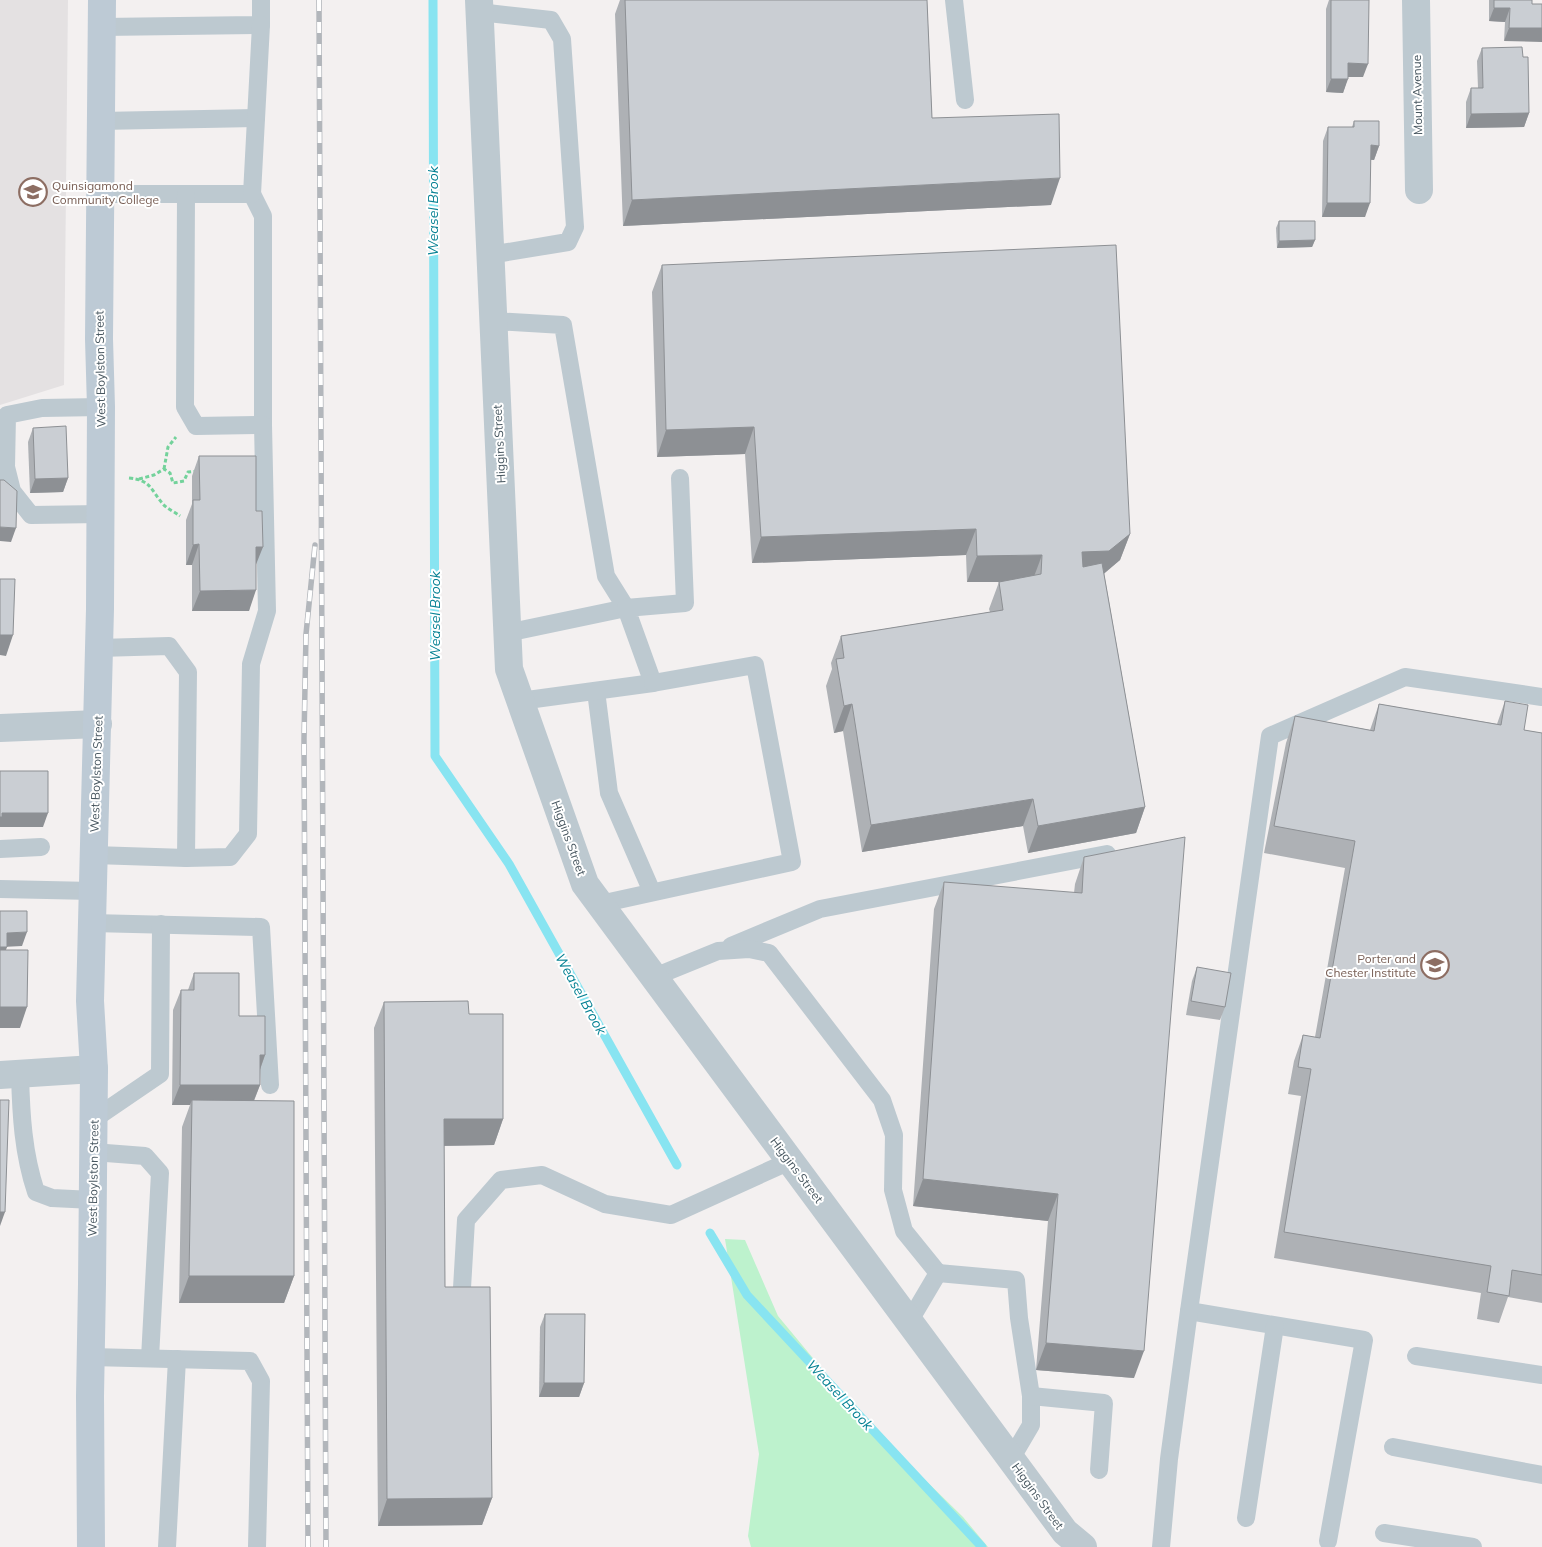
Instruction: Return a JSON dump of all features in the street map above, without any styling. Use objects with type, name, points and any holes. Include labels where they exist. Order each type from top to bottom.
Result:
[{"type":"main road","name":"West Boylston Street","points":[[91,1547],[94,1069],[90,1001],[98,724],[101,514],[99,340],[102,0]]},
{"type":"street","name":"Mount Avenue","points":[[1416,0],[1418,190]]},
{"type":"street","name":"Higgins Street","points":[[479,6],[509,668],[585,884],[1065,1532],[1084,1547]]},
{"type":"street","points":[[0,728],[98,724]]},
{"type":"street","points":[[10,1074],[94,1069]]},
{"type":"lane","points":[[94,855],[186,858],[230,857],[248,834],[251,664],[267,611],[263,426],[263,216],[252,194],[261,0]]},
{"type":"lane","points":[[954,0],[965,100]]},
{"type":"lane","points":[[479,6],[550,20],[562,39],[575,227],[568,242],[490,255]]},
{"type":"lane","points":[[102,27],[261,25]]},
{"type":"lane","points":[[100,120],[256,118]]},
{"type":"lane","points":[[100,194],[252,194]]},
{"type":"lane","points":[[186,195],[185,407],[196,426],[263,426]]},
{"type":"lane","points":[[493,321],[563,325],[606,576],[626,608],[653,683]]},
{"type":"lane","points":[[101,407],[42,408],[8,415],[6,467],[12,491],[32,515],[101,514]]},
{"type":"lane","points":[[507,633],[626,608],[685,603],[680,478]]},
{"type":"lane","points":[[99,648],[169,646],[188,672],[186,858]]},
{"type":"lane","points":[[520,701],[653,683],[755,665],[792,862],[600,904]]},
{"type":"lane","points":[[1161,1547],[1169,1459],[1270,736],[1405,677],[1542,697]]},
{"type":"lane","points":[[596,691],[609,793],[652,892]]},
{"type":"lane","points":[[0,849],[41,847]]},
{"type":"lane","points":[[654,977],[820,909],[1127,850]]},
{"type":"lane","points":[[0,889],[93,891]]},
{"type":"lane","points":[[92,924],[261,927],[270,1084]]},
{"type":"lane","points":[[94,1119],[160,1074],[162,924]]},
{"type":"lane","points":[[718,951],[749,949],[769,954],[882,1100],[894,1134],[893,1190],[904,1231],[938,1274],[1016,1280],[1019,1318],[1031,1396],[1031,1425],[1011,1459]]},
{"type":"lane","points":[[10,1074],[21,1118],[28,1170],[36,1192],[52,1198],[93,1200]]},
{"type":"lane","points":[[93,1152],[145,1156],[160,1173],[150,1358]]},
{"type":"lane","points":[[462,1288],[466,1220],[500,1180],[542,1175],[605,1204],[671,1215],[790,1161]]},
{"type":"lane","points":[[909,1322],[938,1274]]},
{"type":"lane","points":[[1189,1311],[1364,1340],[1328,1541]]},
{"type":"lane","points":[[1246,1518],[1274,1326]]},
{"type":"lane","points":[[1416,1356],[1542,1375]]},
{"type":"lane","points":[[91,1357],[250,1361],[260,1381],[257,1547]]},
{"type":"lane","points":[[168,1547],[177,1359]]},
{"type":"lane","points":[[1031,1396],[1104,1403],[1099,1470]]},
{"type":"lane","points":[[1394,1447],[1542,1474]]},
{"type":"lane","points":[[1384,1533],[1473,1547]]},
{"type":"path","points":[[128,478],[139,479],[154,475],[164,469],[168,447],[191,418]]},
{"type":"path","points":[[164,469],[170,473],[173,483],[184,480],[188,472],[201,471]]},
{"type":"path","points":[[139,479],[150,485],[164,506],[180,516]]},
{"type":"shaded area","name":"Quinsigamond Community College","points":[[0,0],[68,0],[64,385],[0,405]]},
{"type":"green space","points":[[725,1239],[745,1240],[778,1316],[866,1422],[963,1517],[988,1547],[751,1547],[748,1536],[759,1454]]},
{"type":"building","points":[[625,0],[927,0],[932,118],[1059,114],[1060,178],[632,200]]},
{"type":"building","points":[[1331,0],[1369,0],[1368,64],[1348,63],[1348,79],[1331,79]]},
{"type":"building","points":[[1494,0],[1532,0],[1532,4],[1542,4],[1542,28],[1509,28],[1510,8],[1494,8]]},
{"type":"building","points":[[1522,47],[1523,57],[1528,57],[1529,113],[1471,114],[1471,88],[1483,88],[1482,48]]},
{"type":"building","points":[[1354,121],[1379,121],[1379,146],[1371,145],[1370,203],[1327,203],[1328,127],[1354,127]]},
{"type":"building","points":[[1279,221],[1315,221],[1315,240],[1279,241]]},
{"type":"building","points":[[1116,245],[1130,534],[1109,551],[1082,552],[1083,567],[1102,563],[1145,807],[1038,826],[1033,799],[871,825],[852,704],[844,706],[836,659],[844,658],[841,636],[1003,610],[999,582],[1041,574],[1042,555],[977,556],[976,529],[761,537],[754,427],[666,430],[662,265]]},
{"type":"building","points":[[66,426],[68,478],[35,479],[33,428]]},
{"type":"building","points":[[199,456],[256,456],[256,511],[262,511],[263,547],[256,547],[256,590],[200,591],[199,544],[193,545],[193,500],[200,500]]},
{"type":"building","points":[[0,480],[4,480],[17,491],[16,528],[0,527]]},
{"type":"building","points":[[0,579],[15,579],[13,635],[0,635]]},
{"type":"building","name":"Porter and Chester Institute","points":[[1505,701],[1528,705],[1524,730],[1542,733],[1542,1275],[1512,1270],[1509,1296],[1487,1292],[1491,1266],[1284,1232],[1311,1069],[1298,1067],[1303,1035],[1320,1038],[1355,841],[1274,826],[1295,716],[1374,731],[1379,704],[1501,725]]},
{"type":"building","points":[[0,771],[48,771],[48,813],[2,813],[2,817],[0,817]]},
{"type":"building","points":[[1185,837],[1144,1351],[1046,1343],[1058,1194],[923,1179],[944,882],[1082,893],[1084,857]]},
{"type":"building","points":[[0,911],[27,911],[27,932],[7,933],[7,947],[0,947]]},
{"type":"building","points":[[0,950],[28,950],[27,1007],[0,1007]]},
{"type":"building","points":[[1197,967],[1231,973],[1225,1007],[1191,1001]]},
{"type":"building","points":[[194,973],[239,973],[239,1016],[265,1016],[265,1055],[260,1055],[260,1085],[180,1085],[181,990],[194,990]]},
{"type":"building","points":[[468,1001],[469,1014],[503,1014],[503,1119],[444,1119],[445,1287],[490,1287],[492,1498],[387,1499],[384,1002]]},
{"type":"building","points":[[0,1100],[9,1100],[5,1212],[0,1212]]},
{"type":"building","points":[[192,1100],[294,1101],[294,1276],[189,1276]]},
{"type":"building","points":[[545,1314],[585,1314],[584,1383],[544,1383]]},
{"type":"waterway","name":"Weasel Brook","points":[[433,0],[435,756],[509,864],[677,1165]]},
{"type":"waterway","name":"Weasel Brook","points":[[710,1233],[747,1295],[982,1547]]},
{"type":"railway","points":[[319,0],[326,1547]]},
{"type":"railway","points":[[308,1547],[304,739],[306,634],[315,545]]},
{"type":"place","name":"Quinsigamond Community College","points":[[33,192]]},
{"type":"place","name":"Porter and Chester Institute","points":[[1435,965]]}]
